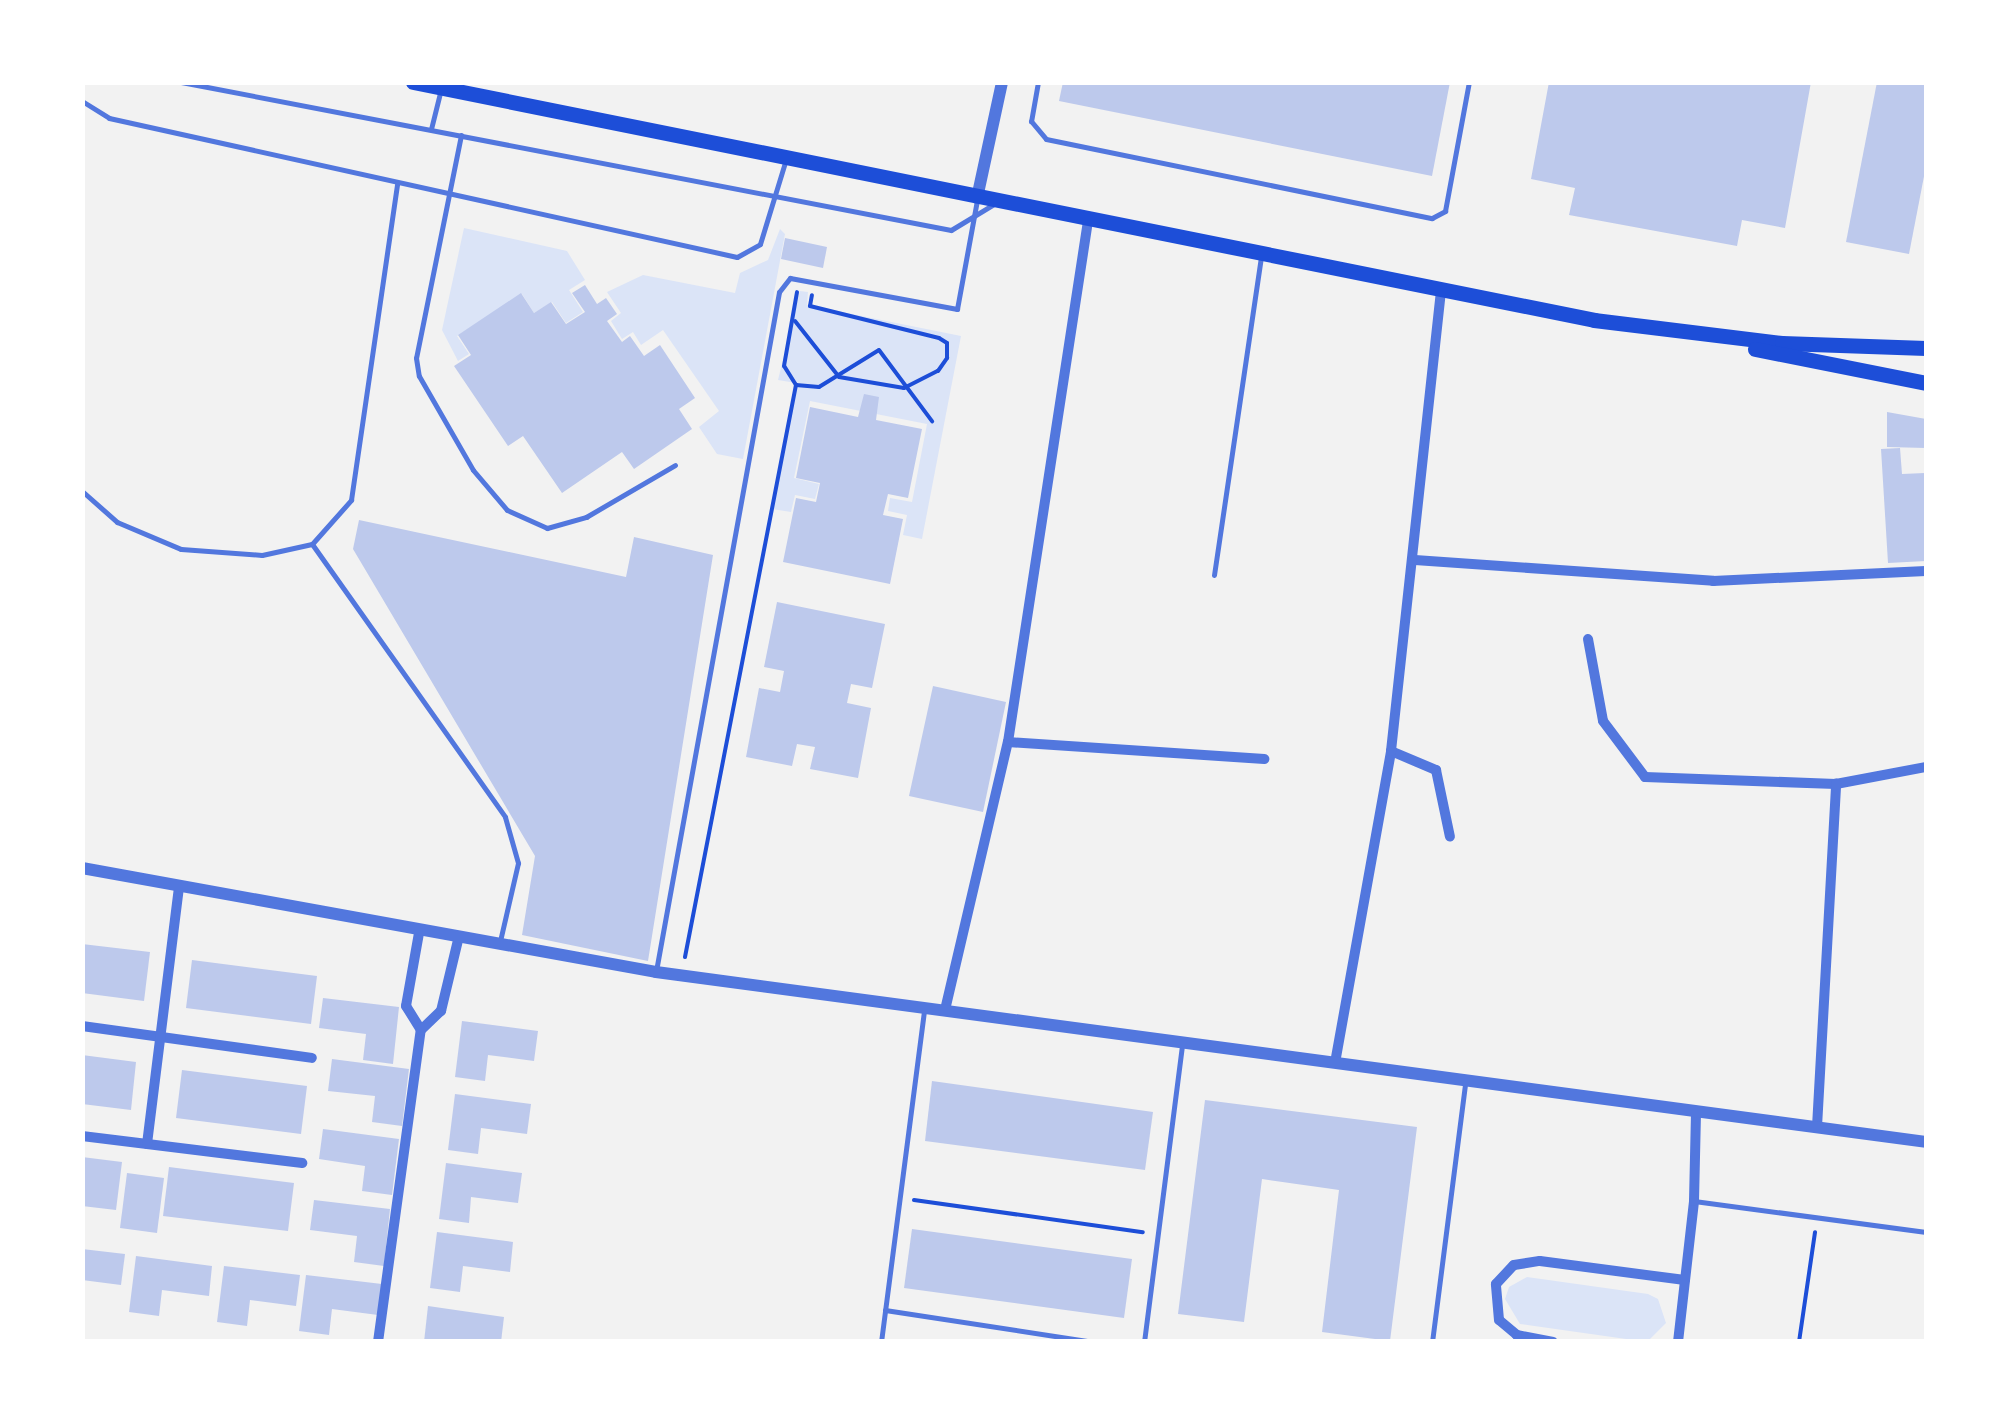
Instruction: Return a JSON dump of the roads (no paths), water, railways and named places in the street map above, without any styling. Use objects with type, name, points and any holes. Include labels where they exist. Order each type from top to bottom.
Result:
[{"type":"main road","points":[[412,82],[788,156],[976,204],[999,202],[1441,292],[1926,384]]},
{"type":"main road","points":[[1594,320],[1782,344],[1926,348]]},
{"type":"street","points":[[976,204],[1002,82]]},
{"type":"street","points":[[945,1010],[1008,742],[1088,220]]},
{"type":"street","points":[[1336,1063],[1391,750],[1416,560],[1441,292]]},
{"type":"street","points":[[1416,560],[1713,581],[1926,571]]},
{"type":"street","points":[[1588,639],[1603,721],[1645,778],[1836,784],[1926,767]]},
{"type":"street","points":[[1008,742],[1264,759]]},
{"type":"street","points":[[1391,750],[1436,770],[1450,837]]},
{"type":"street","points":[[1817,1127],[1836,784]]},
{"type":"street","points":[[82,868],[498,948],[681,976],[1926,1142]]},
{"type":"street","points":[[147,1144],[179,886]]},
{"type":"street","points":[[378,1342],[421,1030],[406,1006],[419,933]]},
{"type":"street","points":[[421,1030],[442,1011],[458,940]]},
{"type":"street","points":[[82,1026],[312,1058]]},
{"type":"street","points":[[1678,1342],[1694,1201],[1696,1112]]},
{"type":"street","points":[[82,1136],[302,1163]]},
{"type":"street","points":[[1552,1342],[1517,1336],[1499,1320],[1496,1284],[1514,1265],[1540,1261],[1686,1280]]},
{"type":"lane","points":[[180,82],[770,200],[952,230],[976,204]]},
{"type":"lane","points":[[1038,82],[1030,122],[1046,139],[1432,218],[1445,211],[1469,82]]},
{"type":"lane","points":[[430,129],[442,88]]},
{"type":"lane","points":[[82,101],[109,118],[737,257],[760,244],[770,200],[788,156]]},
{"type":"lane","points":[[460,136],[420,336],[419,376],[491,494],[528,522],[565,526],[675,465]]},
{"type":"lane","points":[[82,491],[117,522],[181,549],[262,555],[312,544],[351,500],[397,184]]},
{"type":"lane","points":[[656,972],[782,286],[790,278],[957,309],[976,204]]},
{"type":"lane","points":[[1214,575],[1261,255]]},
{"type":"lane","points":[[312,544],[505,818],[518,863],[498,948]]},
{"type":"lane","points":[[881,1342],[925,1008]]},
{"type":"lane","points":[[1144,1342],[1182,1042]]},
{"type":"lane","points":[[1432,1342],[1465,1080]]},
{"type":"lane","points":[[1694,1201],[1926,1232]]},
{"type":"lane","points":[[885,1310],[1094,1342]]}]
